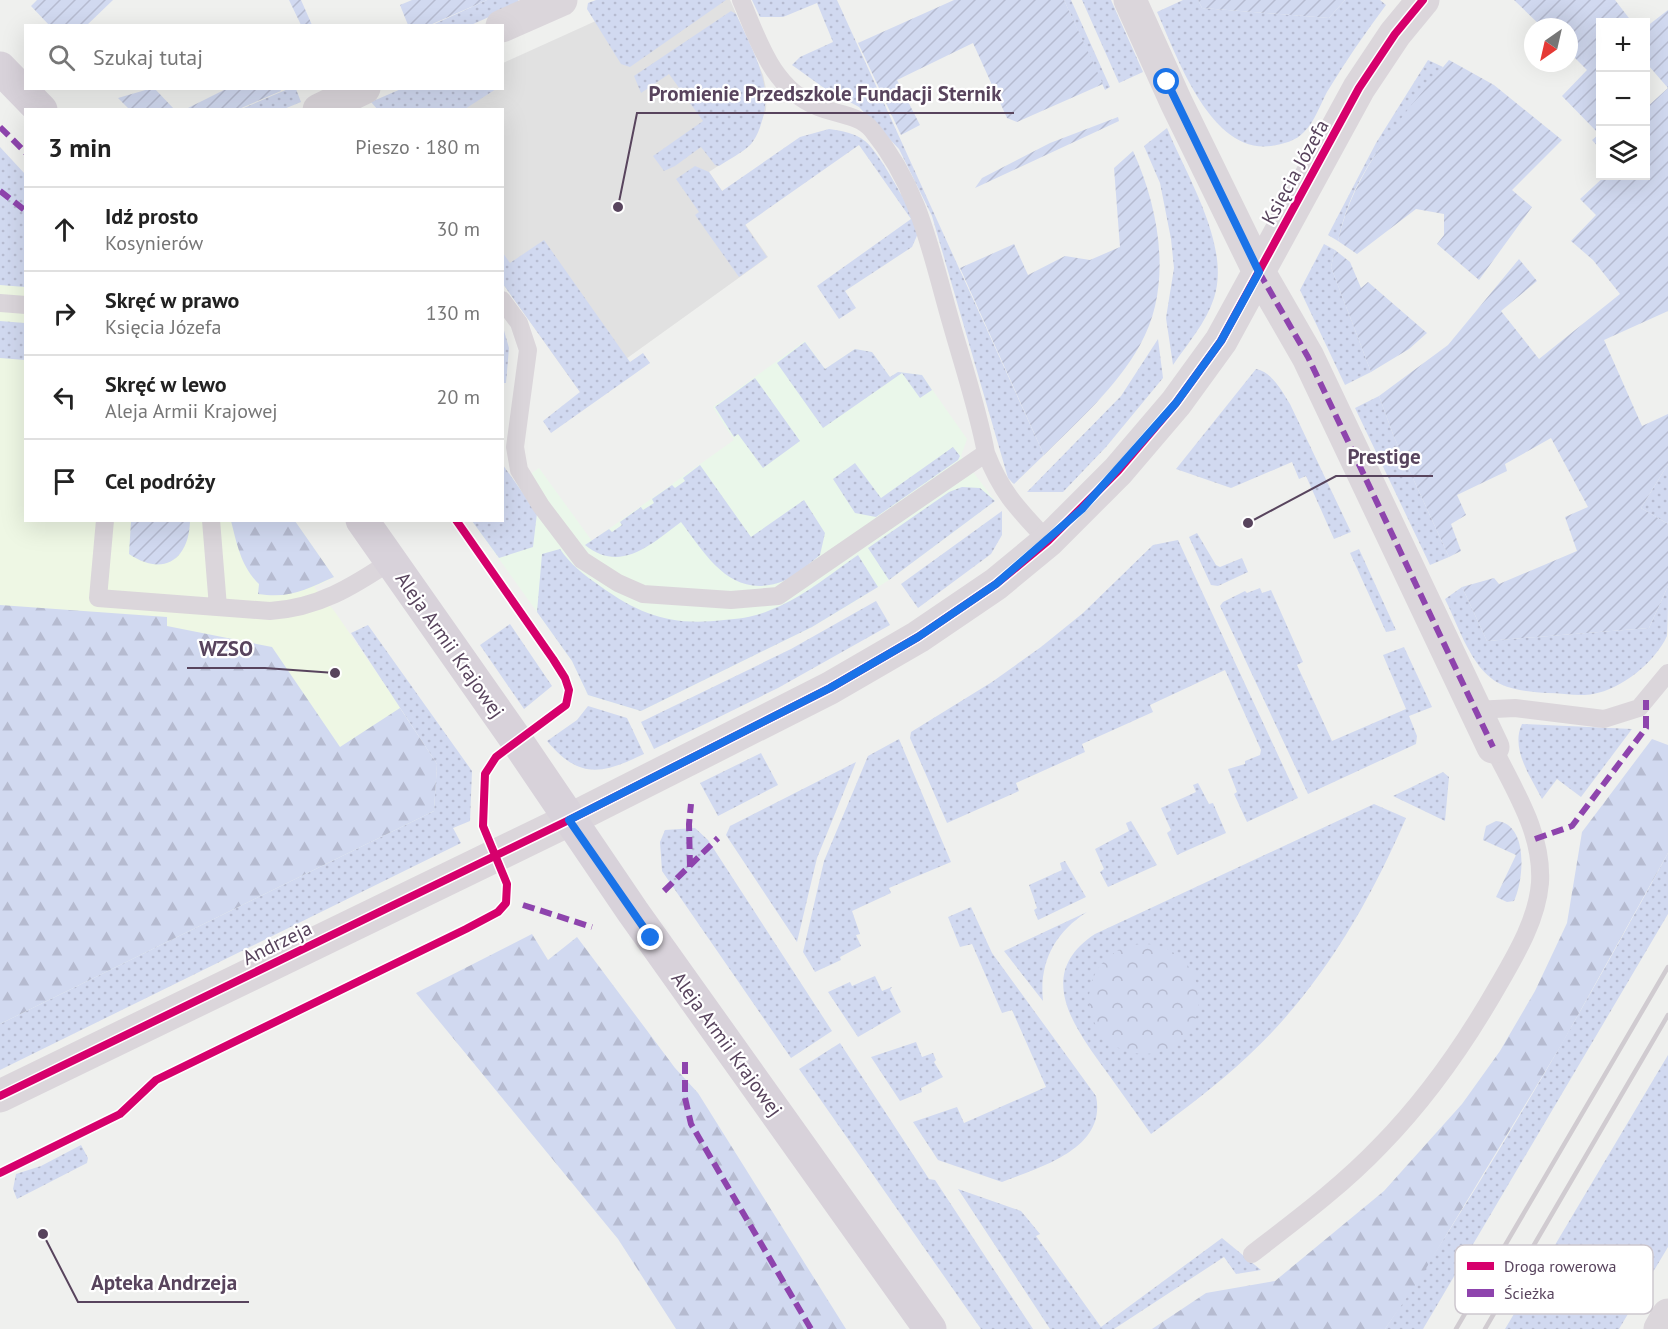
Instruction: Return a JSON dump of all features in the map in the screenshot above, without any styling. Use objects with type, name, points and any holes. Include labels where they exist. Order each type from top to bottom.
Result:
[{"type":"street","points":[[504,25],[561,0]]},
{"type":"street","points":[[1131,0],[1176,102],[1259,272],[1308,357],[1493,747]]},
{"type":"street","name":"Księcia Józefa","points":[[569,820],[872,665],[964,608],[1048,541],[1118,471],[1176,403],[1221,341],[1359,88],[1395,34],[1423,0]]},
{"type":"street","points":[[0,68],[39,108]]},
{"type":"street","points":[[326,108],[362,97]]},
{"type":"street","name":"Aleja Armii Krajowej","points":[[363,522],[569,820],[930,1329]]},
{"type":"street","name":"Andrzeja","points":[[0,1096],[569,820]]},
{"type":"street","points":[[1660,1329],[1668,1315]]},
{"type":"lane","points":[[741,0],[768,60],[785,87],[801,99],[864,123],[906,182],[923,220],[986,453],[997,482],[1009,499],[1048,541]]},
{"type":"lane","points":[[0,303],[24,305]]},
{"type":"lane","points":[[504,303],[519,323],[528,350],[515,447],[519,470],[541,506],[582,560],[618,583],[643,594],[732,600],[778,596],[986,453]]},
{"type":"lane","points":[[105,522],[98,598],[270,611],[311,605],[354,586],[391,561]]},
{"type":"lane","points":[[210,522],[218,607]]},
{"type":"lane","points":[[1474,710],[1515,708],[1604,719],[1639,708],[1668,673]]},
{"type":"lane","points":[[1252,1254],[1326,1196],[1381,1146],[1454,1058],[1516,955],[1536,904],[1540,883],[1539,859],[1531,824],[1493,747]]},
{"type":"shaded area","points":[[642,0],[730,0],[763,75],[767,93],[766,110],[751,144],[709,172],[768,257],[580,392],[504,285],[504,108],[403,108],[444,90],[504,90],[504,63]]},
{"type":"shaded area","points":[[0,274],[24,276],[24,522],[296,522],[334,577],[314,587],[335,612],[399,705],[434,811],[0,1024]]},
{"type":"shaded area","points":[[805,341],[825,369],[855,349],[872,352],[890,377],[898,372],[922,375],[967,439],[961,456],[995,501],[889,580],[812,627],[641,711],[588,695],[572,661],[473,522],[504,522],[504,492],[539,468],[592,541],[734,440],[713,407]]},
{"type":"green space","points":[[37,0],[113,0],[88,24],[48,24],[31,6]]},
{"type":"green space","points":[[289,0],[301,0],[312,24],[301,24]]},
{"type":"green space","points":[[412,0],[487,0],[432,24],[408,24],[400,5]]},
{"type":"green space","points":[[487,0],[518,0],[520,3],[473,24],[434,24]]},
{"type":"green space","points":[[596,0],[726,0],[630,67],[621,64],[587,9],[588,3]]},
{"type":"green space","points":[[752,0],[837,0],[1044,455],[1014,484],[1008,478],[932,216],[899,149],[859,107],[824,88],[792,65],[800,57],[833,42],[817,3],[783,17],[760,17]]},
{"type":"green space","points":[[954,0],[1064,0],[1103,84],[1017,122],[1007,118],[973,43],[897,80],[920,125],[901,135],[858,43]]},
{"type":"green space","points":[[1064,0],[1071,0],[1110,87],[1105,90]]},
{"type":"green space","points":[[1082,0],[1111,0],[1143,72],[1119,83]]},
{"type":"green space","points":[[1183,0],[1198,0],[1202,8],[1329,18],[1345,0],[1380,0],[1386,5],[1327,92],[1308,128],[1293,140],[1271,146],[1249,144],[1230,135],[1213,119],[1199,98],[1186,76],[1157,12]]},
{"type":"green space","points":[[1198,0],[1345,0],[1329,18],[1202,8]]},
{"type":"green space","points":[[1514,0],[1615,0],[1629,18],[1596,18],[1596,131],[1562,96],[1587,70],[1578,61],[1578,18],[1533,18]]},
{"type":"green space","points":[[1668,10],[1668,88],[1650,67],[1650,24]]},
{"type":"green space","points":[[731,11],[736,14],[760,68],[765,110],[758,132],[754,141],[747,148],[719,166],[715,165],[701,147],[664,171],[653,156],[703,121],[669,74],[641,93],[634,76]]},
{"type":"green space","points":[[1428,60],[1443,67],[1367,167],[1355,189],[1338,241],[1328,235],[1376,143]]},
{"type":"green space","points":[[1449,60],[1494,85],[1562,140],[1512,190],[1532,207],[1479,280],[1437,244],[1444,235],[1444,214],[1416,209],[1357,254],[1338,241],[1345,215],[1356,190],[1382,144]]},
{"type":"green space","points":[[1668,88],[1668,311],[1604,340],[1642,426],[1668,414],[1668,464],[1641,508],[1668,524],[1668,586],[1649,628],[1487,641],[1462,587],[1494,578],[1499,584],[1577,551],[1565,517],[1588,507],[1551,438],[1505,464],[1507,471],[1457,495],[1466,515],[1451,524],[1461,551],[1449,557],[1394,437],[1379,396],[1448,345],[1519,259],[1537,281],[1501,311],[1539,359],[1620,294],[1593,260],[1571,241],[1596,215],[1580,199],[1601,180],[1650,180],[1650,104]]},
{"type":"green space","points":[[146,90],[156,90],[173,108],[128,108],[118,98]]},
{"type":"green space","points":[[224,90],[281,91],[241,108],[188,108]]},
{"type":"green space","points":[[286,90],[296,90],[301,102],[286,108],[244,108]]},
{"type":"green space","points":[[399,90],[494,90],[467,108],[376,108],[371,102]]},
{"type":"green space","points":[[1118,117],[1119,121],[975,188],[982,178],[1050,143]]},
{"type":"green space","points":[[1167,128],[1212,234],[1217,256],[1218,278],[1211,307],[1173,365],[1166,318],[1174,268],[1171,239],[1160,183],[1144,146]]},
{"type":"green space","points":[[829,129],[857,136],[865,141],[879,157],[895,183],[919,231],[912,247],[845,291],[856,308],[839,319],[817,286],[911,219],[859,145],[745,225],[767,257],[739,277],[695,215],[699,212],[676,179],[695,166],[709,172],[722,191],[800,137]]},
{"type":"green space","points":[[0,147],[24,173],[24,287],[0,285]]},
{"type":"green space","points":[[1133,151],[1150,198],[1156,223],[1159,248],[1157,299],[1140,345],[1120,376],[1044,455],[960,268],[1014,244],[1028,275],[1065,256],[1090,260],[1120,247],[1114,168]]},
{"type":"green space","points":[[544,240],[630,362],[643,353],[650,363],[551,433],[543,421],[580,392],[504,285],[504,254],[510,263]]},
{"type":"green space","points":[[1324,244],[1335,250],[1331,267],[1371,372],[1345,385],[1300,290]]},
{"type":"green space","points":[[1335,250],[1350,262],[1361,288],[1368,282],[1427,333],[1409,349],[1371,372],[1331,267]]},
{"type":"green space","points":[[0,321],[24,323],[24,360],[0,358]]},
{"type":"green space","points":[[504,330],[509,348],[506,383],[504,383]]},
{"type":"green space","points":[[1158,339],[1163,378],[1106,447],[1063,492],[1027,492],[1121,396]]},
{"type":"green space","points":[[805,342],[825,369],[855,349],[872,352],[890,377],[898,372],[922,375],[932,390],[920,398],[902,373],[823,428],[777,363]]},
{"type":"green space","points":[[1256,369],[1272,378],[1290,404],[1351,532],[1334,539],[1306,476],[1299,479],[1292,462],[1231,488],[1176,469]]},
{"type":"green space","points":[[755,378],[800,441],[763,468],[738,434],[734,437],[715,407]]},
{"type":"green space","points":[[1379,396],[1394,437],[1449,557],[1430,565],[1355,408]]},
{"type":"green space","points":[[953,447],[960,456],[958,460],[876,517],[855,513],[833,479],[855,463],[881,498]]},
{"type":"green space","points":[[1668,464],[1668,524],[1641,508]]},
{"type":"green space","points":[[700,465],[751,537],[804,500],[825,533],[820,555],[786,580],[767,585],[751,585],[737,581],[724,573],[701,549],[681,522],[647,547],[623,556],[611,557],[598,553],[585,545],[609,529],[612,532],[622,525],[620,522],[641,507],[643,510],[654,503],[652,499],[672,485],[675,488],[685,481],[683,478]]},
{"type":"green space","points":[[504,466],[537,513],[533,547],[499,558],[473,522],[504,522]]},
{"type":"green space","points":[[962,487],[980,488],[995,501],[889,580],[868,548],[949,492]]},
{"type":"green space","points":[[1002,511],[1002,535],[991,554],[918,608],[901,584]]},
{"type":"green space","points":[[131,522],[190,522],[185,546],[172,561],[153,564],[141,561],[129,554]]},
{"type":"green space","points":[[231,522],[296,522],[334,577],[289,594],[258,594],[259,584],[244,563]]},
{"type":"green space","points":[[1197,533],[1216,565],[1220,567],[1242,558],[1248,572],[1218,586],[1211,585],[1189,537]]},
{"type":"green space","points":[[1178,540],[1298,798],[1247,822],[1234,794],[1237,792],[1228,769],[1245,764],[1245,761],[1260,755],[1261,750],[1225,670],[1150,705],[1153,712],[1082,744],[1085,752],[1016,783],[1019,791],[947,823],[910,738],[911,732],[992,682],[1041,647],[1083,613],[1153,545]]},
{"type":"green space","points":[[560,549],[578,569],[615,596],[644,612],[673,620],[705,621],[741,618],[763,613],[803,593],[858,555],[878,587],[812,627],[641,711],[588,695],[572,661],[537,612],[542,554]]},
{"type":"green space","points":[[1359,549],[1396,630],[1386,632],[1350,553]]},
{"type":"green space","points":[[1668,586],[1667,636],[1662,646],[1646,664],[1626,680],[1604,691],[1588,695],[1526,691],[1510,688],[1491,678],[1483,671],[1470,652],[1445,599],[1462,587],[1487,641],[1649,628]]},
{"type":"green space","points":[[1260,588],[1262,593],[1271,590],[1303,662],[1297,665],[1332,741],[1406,709],[1383,655],[1404,647],[1432,707],[1409,716],[1417,736],[1416,744],[1308,794],[1220,606],[1223,602],[1245,591],[1247,593]]},
{"type":"green space","points":[[876,601],[890,625],[778,688],[654,749],[641,722],[791,649]]},
{"type":"green space","points":[[0,605],[167,617],[167,626],[272,647],[340,747],[400,708],[437,764],[434,811],[0,1024]]},
{"type":"green space","points":[[510,624],[552,686],[524,709],[480,645]]},
{"type":"green space","points":[[368,625],[472,771],[470,821],[453,828],[461,843],[0,1070],[0,1024],[434,811],[437,764],[351,633]]},
{"type":"green space","points":[[588,706],[627,718],[644,754],[616,766],[592,770],[581,768],[559,754],[547,741],[577,720]]},
{"type":"green space","points":[[1522,724],[1632,729],[1581,797],[1557,779],[1542,799],[1520,753],[1519,733]]},
{"type":"green space","points":[[899,739],[951,862],[889,888],[891,893],[852,911],[860,934],[856,935],[861,946],[840,957],[841,960],[815,972],[803,952],[824,861],[868,756]]},
{"type":"green space","points":[[1652,739],[1668,745],[1668,853],[1563,1042],[1419,1280],[1385,1329],[1152,1329],[1206,1293],[1275,1281],[1384,1191],[1462,1104],[1500,1051],[1535,991],[1567,923],[1582,832]]},
{"type":"green space","points":[[761,753],[778,785],[718,816],[700,783]]},
{"type":"green space","points":[[856,762],[817,858],[797,942],[726,835],[730,826]]},
{"type":"green space","points":[[1443,772],[1449,777],[1445,821],[1393,796]]},
{"type":"green space","points":[[1198,783],[1209,804],[1213,803],[1226,833],[1177,855],[1167,833],[1171,830],[1161,808],[1196,792],[1193,785]]},
{"type":"green space","points":[[1374,804],[1406,818],[1358,915],[1319,975],[1274,1030],[1248,1056],[1225,1077],[1151,1134],[1082,1037],[1072,1019],[1063,983],[1066,966],[1077,950],[1095,934]]},
{"type":"green space","points":[[1131,821],[1157,865],[1108,887],[1100,872],[1104,869],[1095,849],[1129,831],[1126,823]]},
{"type":"green space","points":[[1496,821],[1507,824],[1514,831],[1519,842],[1520,880],[1514,901],[1507,902],[1496,897],[1516,855],[1483,840],[1486,826]]},
{"type":"green space","points":[[695,828],[708,840],[832,1031],[791,1058],[662,871],[660,842],[665,830]]},
{"type":"green space","points":[[1668,853],[1668,914],[1473,1245],[1455,1245],[1455,1275],[1423,1329],[1385,1329],[1497,1154]]},
{"type":"green space","points":[[1065,861],[1086,897],[1038,920],[1034,910],[1037,908],[1029,885],[1062,870],[1060,863]]},
{"type":"green space","points":[[971,907],[992,953],[1096,1096],[1097,1114],[1091,1130],[1081,1143],[1051,1162],[1002,1182],[938,1160],[913,1122],[957,1107],[964,1123],[1046,1087],[1012,1010],[1002,1013],[972,944],[960,947],[948,917]]},
{"type":"green space","points":[[1087,912],[1066,929],[1051,950],[1044,974],[1043,1001],[1004,951]]},
{"type":"green space","points":[[532,934],[548,960],[577,937],[675,1068],[698,1093],[846,1329],[676,1329],[618,1239],[416,993]]},
{"type":"green space","points":[[1144,944],[1165,948],[1183,960],[1195,978],[1199,999],[1195,1020],[1183,1038],[1165,1050],[1144,1054],[1123,1050],[1105,1038],[1093,1020],[1089,999],[1093,978],[1105,960],[1123,948]]},
{"type":"green space","points":[[875,976],[882,991],[892,987],[890,990],[901,1012],[858,1037],[828,992],[850,982],[852,986]]},
{"type":"green space","points":[[916,1042],[922,1057],[933,1053],[936,1060],[934,1062],[943,1077],[921,1088],[922,1092],[900,1101],[871,1057]]},
{"type":"green space","points":[[840,1043],[929,1179],[935,1180],[1033,1329],[981,1329],[799,1069]]},
{"type":"green space","points":[[1668,1055],[1668,1247],[1653,1272],[1653,1245],[1555,1245]]},
{"type":"green space","points":[[81,1145],[88,1158],[87,1163],[17,1199],[13,1189],[16,1174],[41,1166]]},
{"type":"green space","points":[[958,1189],[1021,1211],[1040,1234],[1036,1236],[1101,1327],[1222,1238],[1261,1270],[1236,1274],[1224,1257],[1114,1329],[1050,1329]]},
{"type":"green space","points":[[1514,1314],[1628,1314],[1619,1329],[1505,1329]]},
{"type":"railway","points":[[1505,1245],[1668,967]]},
{"type":"railway","points":[[1534,1245],[1668,1015]]},
{"type":"railway","points":[[1456,1329],[1465,1314]]},
{"type":"railway","points":[[1485,1329],[1494,1314]]},
{"type":"marked path","points":[[0,127],[24,151]]},
{"type":"marked path","points":[[0,191],[24,209]]},
{"type":"marked path","points":[[1259,272],[1308,357],[1493,747]]},
{"type":"marked path","points":[[1535,839],[1572,826],[1646,728],[1646,700]]},
{"type":"marked path","points":[[690,867],[691,804]]},
{"type":"marked path","points":[[664,891],[718,838]]},
{"type":"marked path","points":[[523,905],[592,927]]},
{"type":"marked path","points":[[685,1062],[685,1098],[691,1124],[811,1329]]},
{"type":"cycle path","points":[[0,1096],[569,820],[830,688],[918,637],[996,584],[1048,541],[1118,471],[1176,403],[1221,341],[1359,88],[1395,34],[1423,0]]},
{"type":"cycle path","points":[[0,1173],[120,1114],[156,1080],[466,929],[498,912],[506,903],[507,884],[483,826],[485,774],[496,757],[566,705],[569,690],[565,678],[553,659],[457,522]]},
{"type":"place","name":"Promienie Przedszkole Fundacji Sternik","points":[[618,207]]},
{"type":"place","name":"Prestige","points":[[1248,523]]},
{"type":"place","name":"WZSO","points":[[335,673]]},
{"type":"place","name":"Apteka Andrzeja","points":[[43,1234]]},
{"type":"route","points":[[651,938],[569,820],[830,688],[964,608],[1048,541],[1082,509],[1176,403],[1221,341],[1259,272],[1167,82]]}]
